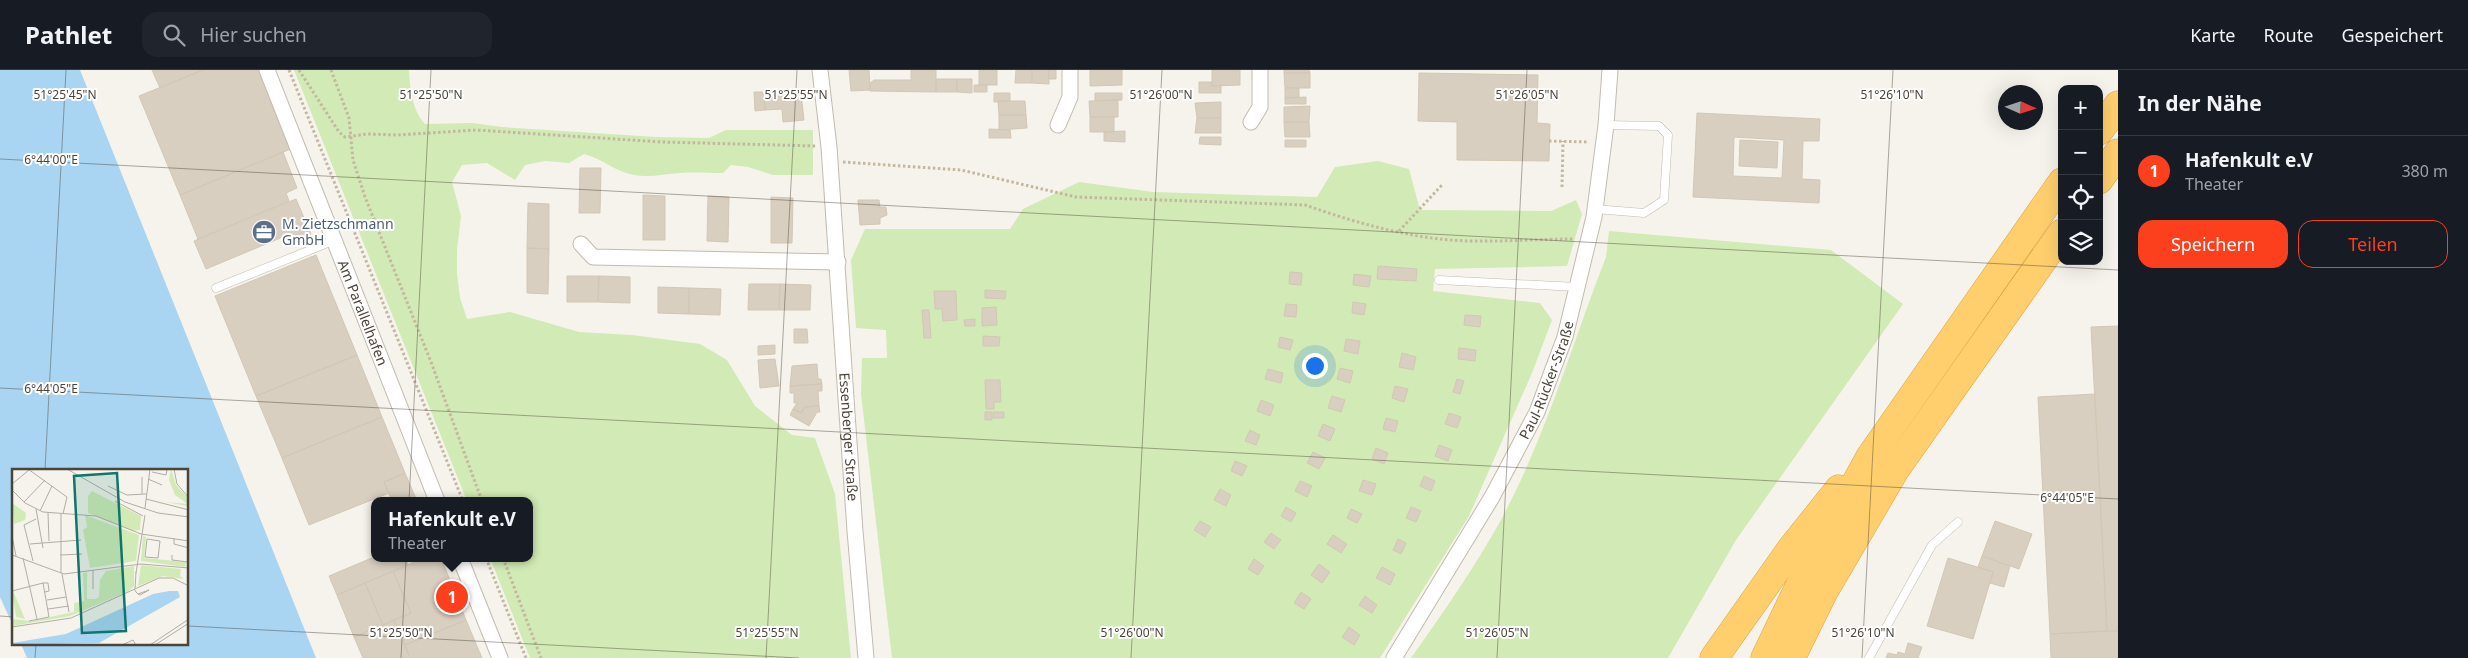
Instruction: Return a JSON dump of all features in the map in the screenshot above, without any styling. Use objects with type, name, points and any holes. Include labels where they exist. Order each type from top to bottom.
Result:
[{"type":"highway","points":[[2100,130],[2118,105]]},
{"type":"highway","points":[[2103,175],[2118,153]]},
{"type":"highway","points":[[1765,658],[1799,587],[1870,457],[2058,188]]},
{"type":"highway","points":[[1791,658],[1823,593],[1895,470],[2058,240]]},
{"type":"highway","points":[[1714,658],[1791,549],[1830,498],[1870,457]]},
{"type":"street","name":"Am Parallelhafen","points":[[267,70],[435,497]]},
{"type":"street","name":"Essenberger Straße","points":[[820,70],[838,262],[855,532],[866,658]]},
{"type":"street","points":[[1058,126],[1070,98],[1070,70]]},
{"type":"street","points":[[1250,122],[1260,108],[1260,70]]},
{"type":"street","name":"Paul-Rücker-Straße","points":[[1394,658],[1492,497],[1537,412],[1565,337],[1595,209],[1606,125],[1610,70]]},
{"type":"street","points":[[581,244],[593,257],[838,262]]},
{"type":"street","points":[[462,562],[500,658]]},
{"type":"street","name":"Essenberger Straße","points":[[862,612],[872,658]]},
{"type":"lane","points":[[1595,209],[1644,212],[1664,200],[1668,135],[1659,126],[1606,125]]},
{"type":"lane","points":[[216,288],[335,240]]},
{"type":"lane","points":[[1438,280],[1577,288]]},
{"type":"lane","points":[[1869,658],[1932,545],[1958,522]]},
{"type":"path","points":[[289,70],[461,497]]},
{"type":"path","points":[[299,70],[339,132],[345,137],[351,138],[367,134],[398,135],[476,130],[829,154],[961,170],[1076,197],[1305,205],[1340,217],[1398,231],[1450,240],[1578,239],[1588,241]]},
{"type":"path","points":[[331,70],[349,118],[353,160],[364,197],[431,362],[481,497]]},
{"type":"path","points":[[1549,141],[1577,141]]},
{"type":"path","points":[[1562,187],[1563,141]]},
{"type":"path","points":[[1398,231],[1442,185]]},
{"type":"path","points":[[488,562],[526,658]]},
{"type":"path","points":[[505,562],[541,658]]},
{"type":"green space","points":[[294,70],[409,70],[414,106],[425,124],[472,123],[502,127],[656,137],[709,138],[726,130],[813,130],[813,175],[773,175],[748,167],[731,165],[723,173],[640,176],[620,171],[584,154],[569,163],[545,161],[525,165],[515,180],[487,163],[462,165],[452,182],[461,216],[457,250],[457,274],[460,298],[467,319],[510,312],[579,332],[632,335],[700,344],[727,360],[755,406],[792,435],[815,438],[835,494],[851,658],[530,658],[492,562],[533,562],[533,497],[465,497]]},
{"type":"green space","points":[[1378,161],[1409,169],[1420,210],[1551,211],[1576,200],[1582,214],[1567,266],[1435,269],[1433,291],[1540,303],[1552,320],[1532,373],[1469,516],[1380,658],[892,658],[861,394],[862,358],[887,358],[886,330],[856,328],[851,260],[865,229],[1010,229],[1023,209],[1079,182],[1153,192],[1317,197],[1335,167]]},
{"type":"green space","points":[[1609,231],[1831,250],[1903,304],[1736,540],[1668,658],[1411,658],[1481,554],[1518,487],[1545,422],[1606,257]]},
{"type":"water","points":[[0,70],[80,70],[316,658],[27,658],[22,646],[189,646],[189,469],[12,469],[12,624],[0,597]]},
{"type":"building","points":[[152,70],[203,70],[160,88]]},
{"type":"building","points":[[203,70],[261,70],[293,148],[180,195],[139,96]]},
{"type":"building","points":[[849,70],[869,70],[870,90],[851,91]]},
{"type":"building","points":[[911,70],[936,70],[936,92],[870,91],[870,83],[874,80],[911,80]]},
{"type":"building","points":[[979,70],[997,70],[997,85],[979,85]]},
{"type":"building","points":[[1016,70],[1032,70],[1032,83],[1015,83]]},
{"type":"building","points":[[1032,70],[1049,70],[1049,84],[1032,83]]},
{"type":"building","points":[[1049,70],[1056,70],[1056,79],[1049,79]]},
{"type":"building","points":[[1090,70],[1122,70],[1122,85],[1090,86]]},
{"type":"building","points":[[1212,70],[1240,70],[1240,85],[1212,86]]},
{"type":"building","points":[[1284,70],[1309,70],[1310,73],[1284,73]]},
{"type":"building","points":[[1284,73],[1310,73],[1310,88],[1285,88]]},
{"type":"building","points":[[1419,73],[1538,75],[1537,123],[1550,124],[1549,161],[1457,160],[1457,122],[1418,121]]},
{"type":"building","points":[[936,79],[957,79],[957,92],[936,92]]},
{"type":"building","points":[[957,79],[972,79],[972,93],[957,92]]},
{"type":"building","points":[[1199,82],[1212,82],[1212,86],[1221,85],[1221,93],[1199,93]]},
{"type":"building","points":[[974,85],[987,85],[987,92],[974,92]]},
{"type":"building","points":[[1285,88],[1299,88],[1299,97],[1285,98]]},
{"type":"building","points":[[754,92],[763,92],[765,110],[755,111]]},
{"type":"building","points":[[994,93],[1010,93],[1010,101],[994,102]]},
{"type":"building","points":[[1095,93],[1122,93],[1122,100],[1095,101]]},
{"type":"building","points":[[801,94],[804,120],[783,122],[782,109],[765,110],[764,97]]},
{"type":"building","points":[[1306,97],[1306,104],[1285,104],[1285,98]]},
{"type":"building","points":[[1118,100],[1118,117],[1090,117],[1089,101]]},
{"type":"building","points":[[998,101],[1025,101],[1026,115],[999,115]]},
{"type":"building","points":[[1221,102],[1221,118],[1197,118],[1195,103]]},
{"type":"building","points":[[1310,106],[1309,122],[1284,122],[1284,107]]},
{"type":"building","points":[[1697,113],[1820,119],[1819,141],[1803,141],[1802,179],[1820,180],[1819,203],[1693,197]],"holes":[[[1734,137],[1784,140],[1782,178],[1733,176]]]},
{"type":"building","points":[[999,115],[1026,115],[1027,128],[999,130]]},
{"type":"building","points":[[1090,117],[1114,117],[1114,132],[1090,132]]},
{"type":"building","points":[[1197,118],[1221,118],[1221,133],[1195,133]]},
{"type":"building","points":[[1284,122],[1309,122],[1310,137],[1285,137]]},
{"type":"building","points":[[989,129],[1010,130],[1011,138],[989,138]]},
{"type":"building","points":[[1125,131],[1125,142],[1104,141],[1104,132]]},
{"type":"building","points":[[1200,137],[1221,137],[1221,145],[1199,144]]},
{"type":"building","points":[[1285,140],[1306,140],[1306,147],[1285,147]]},
{"type":"building","points":[[1740,140],[1778,142],[1777,168],[1739,166]]},
{"type":"building","points":[[283,152],[297,188],[286,193],[289,201],[198,239],[180,195]]},
{"type":"building","points":[[580,168],[601,168],[600,213],[579,213]]},
{"type":"building","points":[[643,195],[665,196],[665,240],[643,240]]},
{"type":"building","points":[[708,196],[729,197],[728,242],[707,241]]},
{"type":"building","points":[[771,197],[793,198],[792,243],[771,243]]},
{"type":"building","points":[[296,199],[311,234],[293,241],[290,234],[206,269],[194,241]]},
{"type":"building","points":[[858,200],[879,200],[880,207],[886,207],[887,215],[880,218],[880,224],[860,225]]},
{"type":"building","points":[[528,203],[549,204],[549,249],[527,248]]},
{"type":"building","points":[[527,248],[549,249],[548,294],[527,293]]},
{"type":"building","points":[[316,255],[357,355],[256,396],[215,296]]},
{"type":"building","points":[[1378,266],[1417,269],[1416,281],[1377,279]]},
{"type":"building","points":[[1290,272],[1302,273],[1301,285],[1289,284]]},
{"type":"building","points":[[1354,274],[1371,276],[1369,287],[1353,285]]},
{"type":"building","points":[[567,276],[599,276],[598,302],[567,302]]},
{"type":"building","points":[[599,276],[630,277],[630,303],[598,302]]},
{"type":"building","points":[[749,284],[780,284],[779,310],[748,310]]},
{"type":"building","points":[[780,284],[811,285],[810,310],[779,310]]},
{"type":"building","points":[[658,287],[689,288],[689,314],[658,313]]},
{"type":"building","points":[[689,288],[721,289],[720,315],[689,314]]},
{"type":"building","points":[[985,290],[1006,291],[1005,299],[985,298]]},
{"type":"building","points":[[934,291],[956,291],[957,320],[943,321],[942,309],[935,309]]},
{"type":"building","points":[[1353,302],[1366,304],[1364,315],[1352,313]]},
{"type":"building","points":[[1286,304],[1297,305],[1296,317],[1284,316]]},
{"type":"building","points":[[996,307],[997,325],[982,326],[982,308]]},
{"type":"building","points":[[922,310],[929,310],[931,338],[924,338]]},
{"type":"building","points":[[1465,315],[1481,316],[1480,327],[1464,325]]},
{"type":"building","points":[[975,319],[975,326],[965,326],[964,320]]},
{"type":"building","points":[[2118,326],[2118,631],[2107,631],[2091,327]]},
{"type":"building","points":[[794,329],[807,329],[808,343],[794,343]]},
{"type":"building","points":[[983,336],[1000,337],[999,346],[983,346]]},
{"type":"building","points":[[1280,337],[1293,340],[1290,350],[1278,347]]},
{"type":"building","points":[[1346,339],[1360,341],[1358,354],[1344,351]]},
{"type":"building","points":[[775,345],[775,354],[758,355],[758,346]]},
{"type":"building","points":[[1459,348],[1476,350],[1475,361],[1458,359]]},
{"type":"building","points":[[1402,353],[1416,357],[1413,370],[1399,367]]},
{"type":"building","points":[[357,355],[382,417],[282,458],[256,396]]},
{"type":"building","points":[[775,359],[779,386],[760,388],[758,360]]},
{"type":"building","points":[[817,364],[818,379],[821,379],[822,384],[790,386],[792,366]]},
{"type":"building","points":[[1340,368],[1353,371],[1350,383],[1337,379]]},
{"type":"building","points":[[1268,369],[1283,373],[1281,383],[1265,379]]},
{"type":"building","points":[[1457,379],[1464,381],[1460,394],[1453,392]]},
{"type":"building","points":[[985,380],[1000,380],[1001,402],[994,402],[994,409],[986,409]]},
{"type":"building","points":[[822,384],[822,391],[818,391],[819,406],[805,407],[801,413],[793,409],[797,403],[794,403],[794,393],[790,393],[790,386]]},
{"type":"building","points":[[1395,386],[1408,389],[1404,402],[1392,398]]},
{"type":"building","points":[[2095,394],[2107,631],[2050,634],[2038,397]]},
{"type":"building","points":[[1332,396],[1345,400],[1341,412],[1328,408]]},
{"type":"building","points":[[1261,400],[1274,405],[1270,416],[1257,411]]},
{"type":"building","points":[[819,406],[820,412],[817,412],[809,426],[790,415],[793,409],[801,413],[805,407]]},
{"type":"building","points":[[985,412],[992,412],[992,420],[985,420]]},
{"type":"building","points":[[993,412],[1004,412],[1004,418],[993,418]]},
{"type":"building","points":[[1449,413],[1461,417],[1457,428],[1445,424]]},
{"type":"building","points":[[382,417],[405,473],[384,482],[389,493],[379,497],[371,497],[371,500],[309,525],[282,458]]},
{"type":"building","points":[[1386,418],[1398,421],[1395,432],[1383,429]]},
{"type":"building","points":[[1323,424],[1335,429],[1330,441],[1318,436]]},
{"type":"building","points":[[1250,430],[1260,435],[1256,445],[1245,441]]},
{"type":"building","points":[[1439,445],[1452,450],[1448,461],[1435,456]]},
{"type":"building","points":[[1376,448],[1388,453],[1384,464],[1372,459]]},
{"type":"building","points":[[1313,452],[1325,458],[1319,469],[1307,463]]},
{"type":"building","points":[[1235,461],[1247,466],[1242,476],[1231,471]]},
{"type":"building","points":[[405,473],[415,497],[390,497],[384,482]]},
{"type":"building","points":[[1424,476],[1435,481],[1431,491],[1420,486]]},
{"type":"building","points":[[1363,480],[1376,484],[1372,495],[1359,491]]},
{"type":"building","points":[[1300,481],[1312,486],[1307,497],[1295,491]]},
{"type":"building","points":[[1220,489],[1231,495],[1226,506],[1214,500]]},
{"type":"building","points":[[1286,507],[1296,513],[1291,522],[1281,516]]},
{"type":"building","points":[[1411,507],[1421,511],[1416,522],[1406,518]]},
{"type":"building","points":[[1351,509],[1362,514],[1357,523],[1347,518]]},
{"type":"building","points":[[1200,521],[1211,527],[1205,537],[1194,530]]},
{"type":"building","points":[[1995,521],[2032,534],[2019,569],[1982,556]]},
{"type":"building","points":[[1271,533],[1281,540],[1274,549],[1264,542]]},
{"type":"building","points":[[1333,535],[1347,544],[1341,553],[1327,544]]},
{"type":"building","points":[[1398,539],[1406,543],[1401,554],[1393,550]]},
{"type":"building","points":[[1982,556],[2010,566],[2004,587],[1990,583],[1993,572],[1978,567]]},
{"type":"building","points":[[371,558],[371,562],[407,562],[408,565],[337,595],[329,576]]},
{"type":"building","points":[[1948,558],[1993,572],[1973,639],[1927,626]]},
{"type":"building","points":[[1254,559],[1264,566],[1258,575],[1248,569]]},
{"type":"building","points":[[414,562],[443,562],[466,620],[405,645],[394,620],[411,613],[393,571]]},
{"type":"building","points":[[1319,564],[1330,572],[1322,583],[1311,575]]},
{"type":"building","points":[[1382,567],[1395,574],[1390,585],[1376,578]]},
{"type":"building","points":[[393,571],[411,613],[383,625],[365,583]]},
{"type":"building","points":[[365,583],[383,625],[354,637],[337,595]]},
{"type":"building","points":[[1301,592],[1311,599],[1304,609],[1294,603]]},
{"type":"building","points":[[1365,596],[1377,605],[1372,613],[1359,605]]},
{"type":"building","points":[[394,620],[410,658],[363,658],[354,637]]},
{"type":"building","points":[[466,620],[482,658],[410,658],[405,645]]},
{"type":"building","points":[[1349,627],[1360,635],[1354,645],[1342,637]]},
{"type":"building","points":[[2118,631],[2118,658],[2051,658],[2050,634]]},
{"type":"building","points":[[1908,643],[1922,647],[1918,658],[1886,658],[1888,653],[1897,655],[1898,652],[1905,654]]},
{"type":"place","name":"M. Zietzschmann GmbH","points":[[264,232]]},
{"type":"place","name":"Hafenkult e.V","points":[[452,597]]}]
